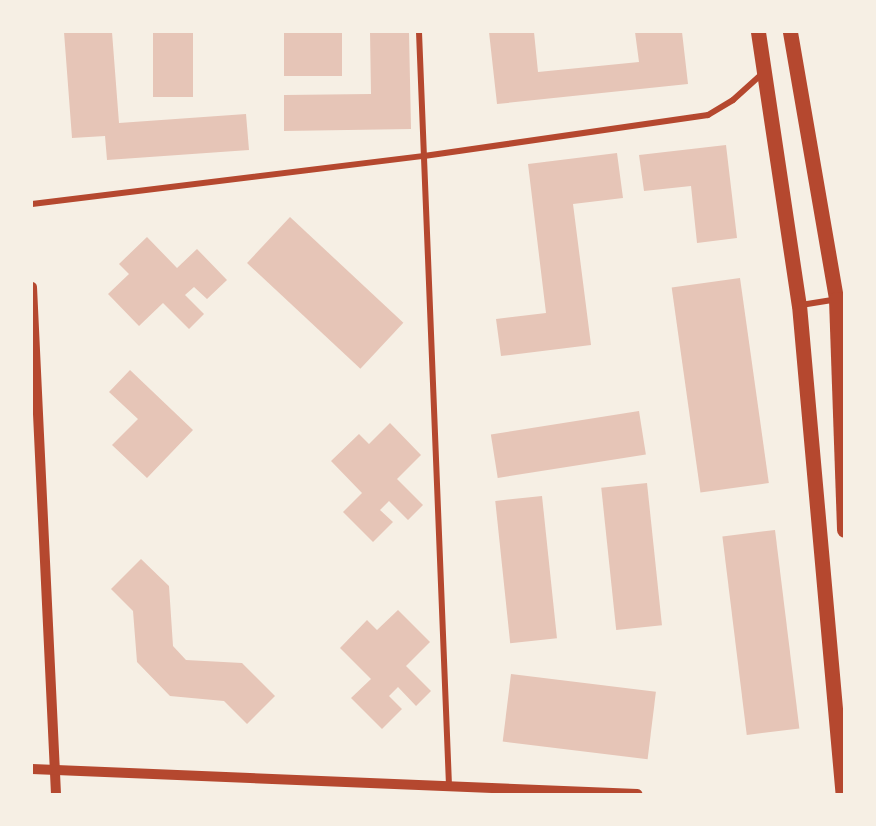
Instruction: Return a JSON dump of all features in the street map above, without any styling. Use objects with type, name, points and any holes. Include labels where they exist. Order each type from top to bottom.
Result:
[{"type":"main road","points":[[758,32],[799,305],[843,795]]},
{"type":"main road","points":[[790,32],[840,298],[844,530]]},
{"type":"street","points":[[419,32],[449,786]]},
{"type":"street","points":[[32,204],[424,156],[708,116],[733,100],[763,73]]},
{"type":"street","points":[[32,287],[56,795]]},
{"type":"street","points":[[799,305],[840,298]]},
{"type":"street","points":[[32,769],[637,795]]},
{"type":"building","points":[[64,32],[112,32],[119,123],[246,114],[249,150],[107,160],[105,136],[72,138]]},
{"type":"building","points":[[153,32],[193,32],[193,97],[153,97]]},
{"type":"building","points":[[284,32],[342,32],[342,76],[284,76]]},
{"type":"building","points":[[370,32],[409,32],[411,129],[284,131],[284,95],[371,94]]},
{"type":"building","points":[[489,32],[534,32],[538,72],[639,62],[635,32],[682,32],[688,84],[497,104]]},
{"type":"building","points":[[726,145],[737,238],[697,243],[691,186],[644,191],[639,155]]},
{"type":"building","points":[[617,153],[623,198],[573,204],[591,345],[501,356],[496,319],[546,313],[528,164]]},
{"type":"building","points":[[290,217],[403,323],[360,369],[247,263]]},
{"type":"building","points":[[147,237],[177,268],[197,249],[227,280],[207,299],[194,287],[185,295],[204,314],[189,329],[163,303],[139,326],[108,294],[129,274],[119,264]]},
{"type":"building","points":[[740,278],[769,483],[700,493],[672,288]]},
{"type":"building","points":[[130,370],[193,430],[147,478],[112,445],[138,419],[109,392]]},
{"type":"building","points":[[639,411],[646,454],[498,478],[491,434]]},
{"type":"building","points":[[390,423],[421,455],[397,479],[423,505],[408,520],[389,501],[380,510],[393,522],[373,542],[343,512],[362,493],[331,461],[359,434],[369,444]]},
{"type":"building","points":[[647,483],[662,625],[616,630],[601,488]]},
{"type":"building","points":[[542,496],[557,638],[510,643],[495,501]]},
{"type":"building","points":[[775,530],[799,729],[747,735],[722,536]]},
{"type":"building","points":[[141,559],[169,586],[173,646],[186,660],[242,663],[275,696],[247,724],[224,701],[170,696],[137,662],[133,611],[111,589]]},
{"type":"building","points":[[398,610],[430,642],[406,666],[431,691],[416,706],[398,687],[389,696],[402,709],[382,729],[351,698],[371,679],[340,648],[367,620],[377,630]]},
{"type":"building","points":[[511,674],[656,692],[648,759],[503,741]]}]
